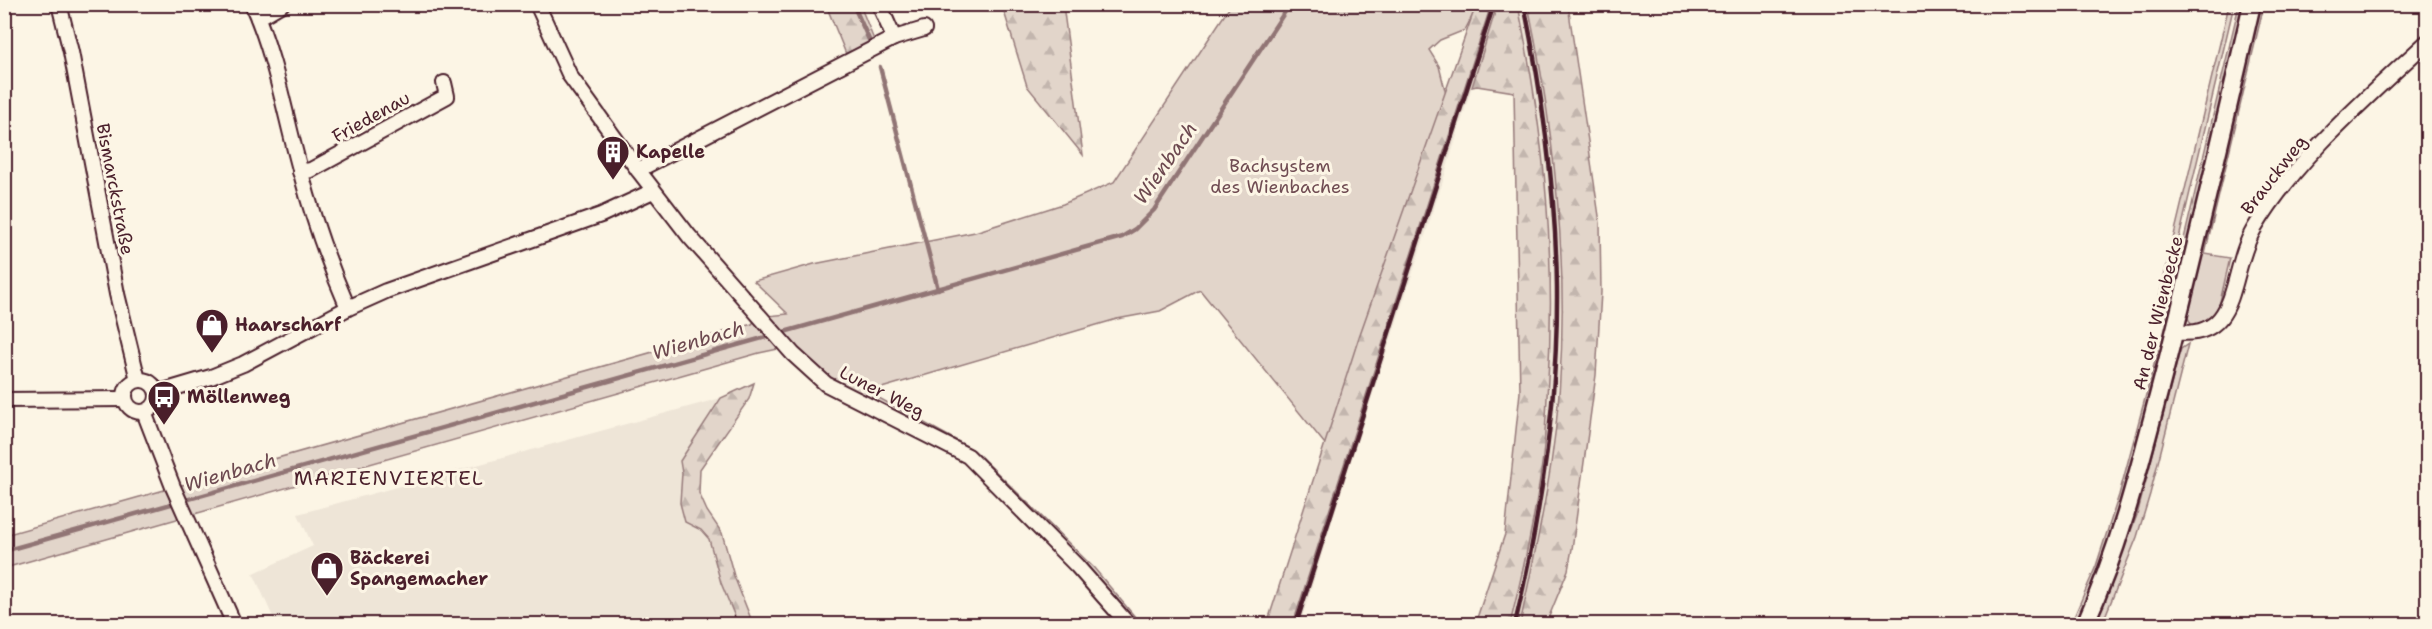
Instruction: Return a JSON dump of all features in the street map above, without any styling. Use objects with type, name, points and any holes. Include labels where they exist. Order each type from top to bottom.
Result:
[{"type":"street","name":"Bismarckstraße","points":[[59,4],[71,52],[117,294],[138,381]]},
{"type":"street","points":[[252,4],[280,88],[300,172],[324,250],[348,308]]},
{"type":"street","points":[[258,18],[282,4]]},
{"type":"street","name":"Luner Weg","points":[[537,4],[570,76],[653,191],[689,236],[786,346],[826,384],[968,456],[1077,566],[1128,624]]},
{"type":"street","points":[[879,4],[894,38]]},
{"type":"street","name":"An der Wienbecke","points":[[2085,624],[2126,514],[2174,332],[2252,4]]},
{"type":"street","points":[[638,170],[894,38],[924,29]]},
{"type":"street","name":"Brauckweg","points":[[2174,332],[2189,334],[2201,332],[2220,321],[2226,310],[2246,245],[2259,220],[2275,198],[2349,114],[2427,41]]},
{"type":"street","name":"Friedenau","points":[[300,172],[311,170],[447,96],[444,83]]},
{"type":"street","points":[[157,393],[211,377],[243,364],[348,308],[386,291],[601,215],[653,191]]},
{"type":"street","points":[[138,381],[150,382],[157,393],[155,405],[144,412],[132,410],[125,399],[128,388],[138,381]]},
{"type":"street","points":[[4,400],[125,399]]},
{"type":"street","points":[[144,412],[173,487],[234,624]]},
{"type":"shaded area","points":[[1528,4],[1551,133],[1562,287],[1559,376],[1551,463],[1520,624],[1510,624],[1543,463],[1552,288],[1541,135],[1518,5]]},
{"type":"shaded area","points":[[1491,5],[1497,5],[1442,184],[1352,457],[1300,624],[1293,624]]},
{"type":"shaded area","points":[[721,398],[680,461],[682,473],[680,503],[685,522],[701,530],[709,539],[721,583],[738,624],[276,624],[252,574],[313,546],[298,514]]},
{"type":"green space","points":[[1500,4],[1518,5],[1535,103],[1542,151],[1549,248],[1550,346],[1545,439],[1539,484],[1510,624],[1475,624],[1505,534],[1520,392],[1514,92],[1472,87],[1495,12]]},
{"type":"green space","points":[[826,5],[860,5],[878,50],[871,53],[866,44],[846,54]]},
{"type":"green space","points":[[1002,5],[1063,5],[1083,155],[1027,86]]},
{"type":"green space","name":"Bachsystem des Wienbaches","points":[[1231,5],[1478,5],[1465,30],[1440,40],[1429,50],[1439,66],[1447,98],[1333,454],[1200,290],[1160,311],[1117,319],[868,392],[974,450],[1094,568],[1141,624],[1136,624],[1035,513],[977,455],[822,374],[792,346],[759,353],[5,568],[5,535],[752,324],[758,317],[788,314],[754,281],[814,264],[975,232],[1063,204],[1114,182]]},
{"type":"green space","points":[[1476,5],[1491,5],[1293,624],[1267,624],[1359,337]]},
{"type":"green space","points":[[1528,5],[1568,5],[1600,223],[1601,292],[1596,375],[1568,570],[1546,624],[1520,624],[1551,464],[1558,407],[1562,291],[1555,175],[1539,61]]},
{"type":"green space","points":[[2229,5],[2234,5],[2160,319],[2154,319]]},
{"type":"green space","points":[[2239,5],[2244,5],[2172,313],[2165,320]]},
{"type":"green space","points":[[2260,5],[2264,5],[2205,254],[2230,258],[2217,315],[2205,324],[2194,325],[2187,316]]},
{"type":"green space","points":[[2188,344],[2137,537],[2102,624],[2095,624],[2137,515],[2178,358],[2181,349]]},
{"type":"green space","points":[[2158,350],[2161,351],[2144,421],[2114,524],[2076,624],[2071,624],[2096,566],[2119,495]]},
{"type":"green space","points":[[754,383],[749,399],[700,469],[699,493],[707,511],[722,533],[734,576],[753,624],[738,624],[721,583],[709,539],[701,530],[685,522],[680,503],[682,473],[680,461],[721,398]]},
{"type":"waterway","points":[[853,4],[870,42]]},
{"type":"waterway","name":"Wienbach","points":[[4,551],[1122,237],[1135,229],[1154,210],[1290,4]]},
{"type":"waterway","points":[[880,67],[938,289]]},
{"type":"railway","points":[[1296,624],[1494,4]]},
{"type":"railway","points":[[1515,624],[1540,499],[1551,415],[1557,330],[1556,252],[1551,181],[1543,110],[1524,4]]},
{"type":"place","name":"Kapelle","points":[[613,181]]},
{"type":"place","name":"Haarscharf","points":[[212,354]]},
{"type":"place","name":"Möllenweg","points":[[164,426]]},
{"type":"place","name":"Bäckerei Spangemacher","points":[[327,597]]},
{"type":"district","name":"MARIENVIERTEL","points":[[389,478]]}]
